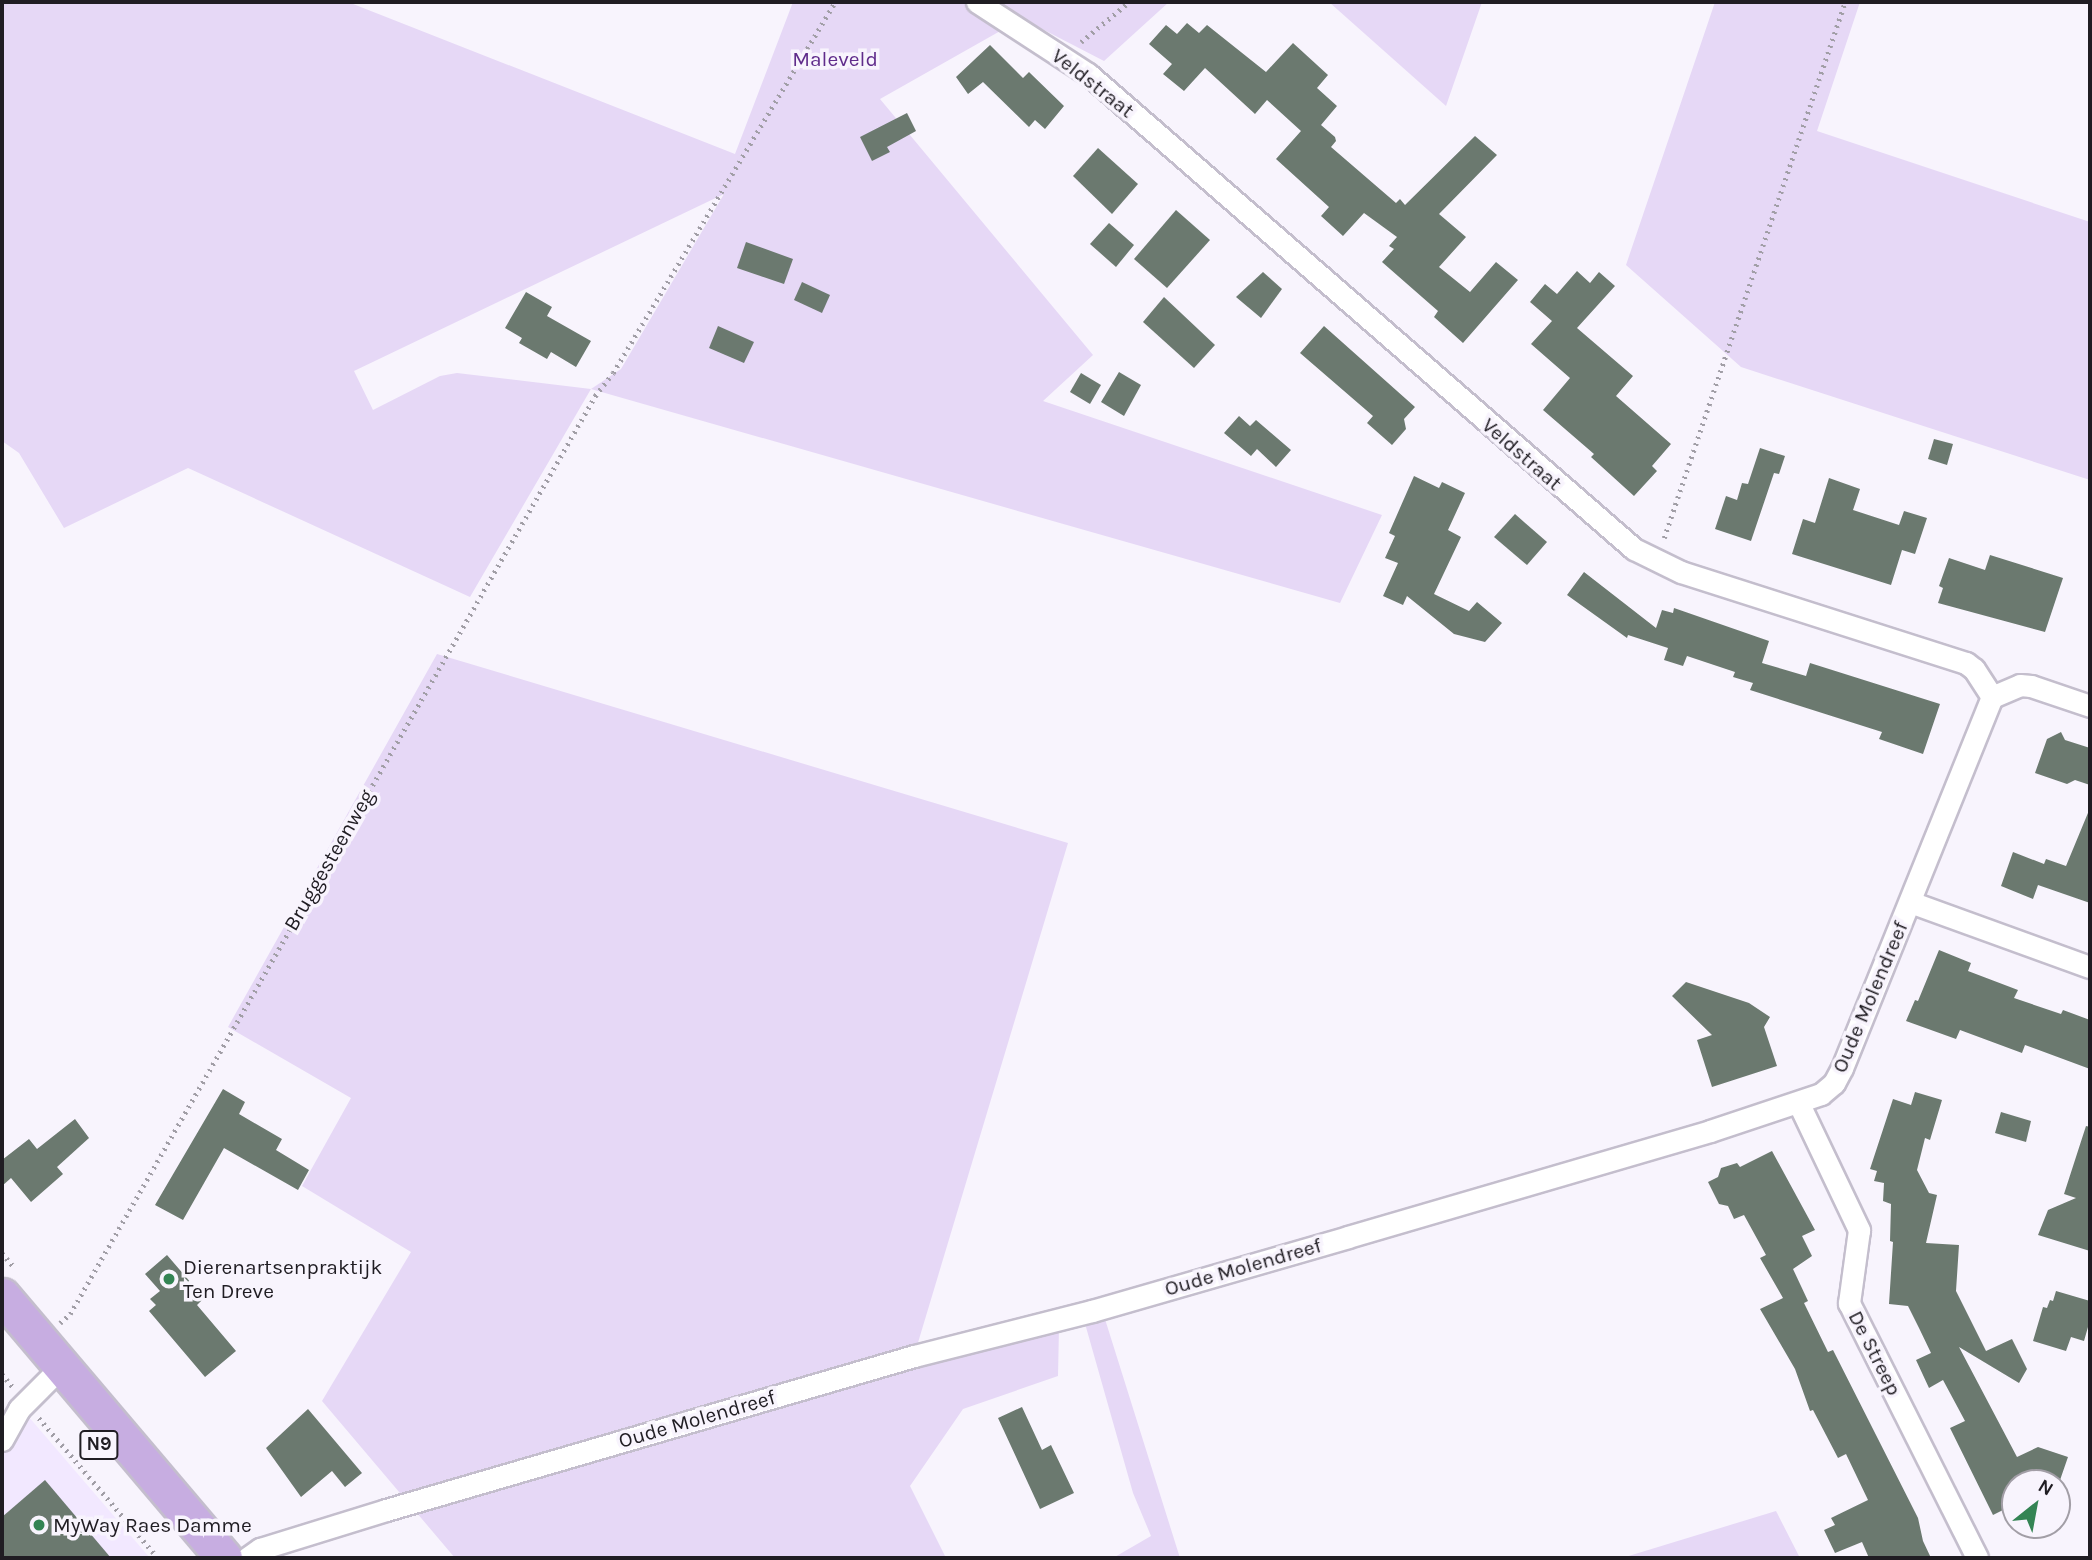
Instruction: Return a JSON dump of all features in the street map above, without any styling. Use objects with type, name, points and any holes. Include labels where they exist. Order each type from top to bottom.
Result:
[{"type":"main road","name":"N9","points":[[2,1296],[43,1373],[195,1558]]},
{"type":"main road","name":"N9","points":[[2,1333],[225,1558]]},
{"type":"street","name":"Veldstraat","points":[[977,2],[1088,74],[1634,549],[1681,572],[1965,663],[1975,669],[1992,697]]},
{"type":"street","points":[[1992,697],[2021,685],[2090,706]]},
{"type":"street","name":"Oude Molendreef","points":[[247,1558],[260,1549],[386,1510],[914,1356],[1195,1281],[1799,1104],[1821,1094],[1834,1083],[1992,697]]},
{"type":"street","points":[[1910,902],[2090,967]]},
{"type":"street","name":"De Streep","points":[[1799,1104],[1859,1230],[1849,1303],[1977,1558]]},
{"type":"street","points":[[2,1440],[43,1373]]},
{"type":"path","name":"Bruggesteenweg","points":[[43,1373],[70,1314],[479,594],[595,396],[612,373],[835,2]]},
{"type":"path","points":[[1063,58],[1129,2]]},
{"type":"path","points":[[1656,560],[1846,2]]},
{"type":"path","points":[[2,1374],[43,1373],[158,1558]]},
{"type":"shaded area","points":[[28,1416],[150,1558],[2,1558],[2,1452],[15,1428]]},
{"type":"green space","name":"Maleveld","points":[[2,2],[348,2],[735,154],[793,2],[1169,2],[1104,61],[1013,14],[1002,30],[880,99],[1093,355],[1043,401],[1382,515],[1340,603],[591,389],[470,597],[188,468],[64,528],[19,453],[2,441]],"holes":[[[724,194],[621,369],[591,389],[457,373],[440,376],[373,410],[354,371]]]},
{"type":"green space","points":[[1329,2],[1482,2],[1446,106]]},
{"type":"green space","points":[[1715,2],[1860,2],[1817,131],[2090,222],[2090,480],[1741,367],[1626,265]]},
{"type":"green space","points":[[437,654],[1068,843],[914,1356],[1059,1328],[1058,1376],[963,1409],[910,1486],[946,1558],[455,1558],[322,1401],[411,1252],[302,1186],[351,1098],[228,1027]]},
{"type":"green space","points":[[1099,1300],[1180,1558],[1113,1558],[1151,1536],[1133,1493],[1084,1320]]},
{"type":"green space","points":[[1776,1511],[1800,1558],[1622,1558]]},
{"type":"building","points":[[1187,23],[1199,33],[1207,25],[1266,72],[1293,43],[1328,75],[1317,88],[1337,106],[1321,125],[1335,137],[1336,141],[1331,147],[1396,203],[1400,199],[1405,205],[1475,136],[1497,155],[1439,214],[1466,237],[1439,267],[1470,292],[1496,262],[1518,280],[1463,343],[1434,317],[1438,311],[1382,262],[1394,249],[1389,246],[1397,237],[1364,213],[1343,236],[1321,216],[1329,207],[1276,159],[1301,131],[1267,100],[1255,114],[1205,68],[1184,91],[1163,74],[1172,64],[1149,44],[1166,25],[1177,34]]},
{"type":"building","points":[[990,45],[1023,78],[1029,72],[1064,106],[1045,129],[1035,120],[1029,127],[983,82],[968,94],[956,77]]},
{"type":"building","points":[[907,113],[916,131],[887,147],[890,152],[872,161],[860,137]]},
{"type":"building","points":[[1098,148],[1138,184],[1112,214],[1073,176]]},
{"type":"building","points":[[1176,210],[1210,240],[1167,288],[1134,259]]},
{"type":"building","points":[[1109,223],[1134,245],[1116,267],[1090,244]]},
{"type":"building","points":[[746,242],[793,259],[784,284],[737,268]]},
{"type":"building","points":[[1577,271],[1590,283],[1599,272],[1615,286],[1577,328],[1633,376],[1616,396],[1671,444],[1652,466],[1657,471],[1634,496],[1591,457],[1594,454],[1543,410],[1570,378],[1531,344],[1552,321],[1530,302],[1545,284],[1557,294]]},
{"type":"building","points":[[1263,272],[1282,289],[1261,318],[1236,297]]},
{"type":"building","points":[[802,282],[830,295],[822,313],[794,300]]},
{"type":"building","points":[[526,292],[552,307],[547,316],[591,341],[576,367],[551,352],[547,359],[519,343],[522,338],[505,328]]},
{"type":"building","points":[[1164,297],[1215,345],[1194,368],[1143,322]]},
{"type":"building","points":[[718,326],[754,342],[744,363],[709,348]]},
{"type":"building","points":[[1324,326],[1415,407],[1404,419],[1406,429],[1392,445],[1367,423],[1373,416],[1300,353]]},
{"type":"building","points":[[1119,372],[1141,385],[1124,416],[1101,402]]},
{"type":"building","points":[[1081,373],[1101,385],[1090,404],[1070,392]]},
{"type":"building","points":[[1239,416],[1250,426],[1256,420],[1291,450],[1276,467],[1257,449],[1251,456],[1224,433]]},
{"type":"building","points":[[1934,439],[1953,444],[1947,465],[1928,459]]},
{"type":"building","points":[[1760,448],[1785,456],[1779,474],[1774,473],[1751,541],[1715,529],[1726,496],[1737,500],[1742,483],[1748,484]]},
{"type":"building","points":[[1414,476],[1439,488],[1442,482],[1465,493],[1448,530],[1461,537],[1434,594],[1469,611],[1477,602],[1502,623],[1485,642],[1454,634],[1407,596],[1403,605],[1383,596],[1398,563],[1385,558],[1395,536],[1389,533]]},
{"type":"building","points":[[1829,478],[1860,489],[1853,510],[1899,525],[1904,511],[1927,518],[1915,554],[1902,550],[1891,585],[1792,554],[1803,519],[1815,523]]},
{"type":"building","points":[[1515,514],[1547,542],[1527,565],[1494,537]]},
{"type":"building","points":[[1990,555],[2063,578],[2045,632],[1938,603],[1943,588],[1939,586],[1949,558],[1985,570]]},
{"type":"building","points":[[1584,572],[1656,628],[1662,610],[1673,613],[1674,608],[1769,641],[1762,663],[1806,676],[1810,663],[1940,704],[1923,754],[1879,739],[1882,732],[1750,690],[1753,683],[1733,677],[1735,672],[1687,656],[1683,666],[1664,660],[1668,648],[1628,635],[1627,638],[1567,595]]},
{"type":"building","points":[[2061,732],[2065,740],[2090,748],[2090,785],[2075,780],[2067,784],[2035,773],[2047,739]]},
{"type":"building","points":[[2090,808],[2090,903],[2038,885],[2033,899],[2001,886],[2013,852],[2044,864],[2046,859],[2066,866]]},
{"type":"building","points":[[1939,950],[1971,963],[1968,971],[2018,990],[2014,998],[2061,1014],[2063,1010],[2090,1020],[2090,1069],[2025,1045],[2022,1053],[1960,1030],[1956,1039],[1906,1021],[1915,1000],[1918,1001]]},
{"type":"building","points":[[1686,982],[1749,1003],[1770,1017],[1764,1027],[1777,1066],[1712,1087],[1697,1040],[1712,1035],[1672,996]]},
{"type":"building","points":[[223,1089],[245,1102],[239,1114],[282,1139],[276,1150],[309,1170],[298,1190],[224,1148],[183,1220],[155,1205]]},
{"type":"building","points":[[1915,1092],[1942,1100],[1930,1140],[1925,1138],[1917,1170],[1929,1193],[1937,1195],[1926,1243],[1959,1245],[1956,1291],[1986,1351],[2012,1339],[2027,1369],[2019,1383],[1959,1347],[2017,1457],[2038,1447],[2068,1457],[2064,1469],[2001,1469],[2001,1511],[1993,1515],[1950,1428],[1965,1421],[1943,1380],[1929,1388],[1916,1360],[1931,1353],[1908,1306],[1889,1304],[1893,1242],[1890,1241],[1891,1204],[1883,1201],[1884,1183],[1874,1181],[1877,1171],[1870,1169],[1893,1099],[1911,1105]]},
{"type":"building","points":[[2001,1112],[2031,1121],[2026,1142],[1995,1133]]},
{"type":"building","points":[[75,1119],[89,1138],[57,1167],[63,1174],[31,1202],[11,1178],[2,1186],[2,1160],[29,1139],[37,1149]]},
{"type":"building","points":[[2086,1126],[2090,1127],[2090,1251],[2038,1235],[2048,1210],[2076,1198],[2064,1194]]},
{"type":"building","points":[[1772,1151],[1815,1230],[1802,1236],[1812,1256],[1793,1269],[1808,1301],[1804,1303],[1828,1352],[1833,1350],[1918,1518],[1923,1541],[1931,1558],[1869,1558],[1862,1542],[1835,1553],[1824,1530],[1835,1525],[1831,1518],[1868,1500],[1846,1454],[1838,1458],[1813,1410],[1810,1411],[1795,1369],[1760,1309],[1783,1298],[1760,1258],[1766,1255],[1744,1215],[1734,1219],[1728,1206],[1719,1204],[1708,1182],[1718,1177],[1721,1168],[1737,1163],[1740,1167]]},
{"type":"building","points":[[167,1255],[204,1298],[197,1305],[236,1351],[205,1377],[149,1311],[156,1305],[150,1299],[160,1291],[145,1274]]},
{"type":"building","points":[[2056,1291],[2090,1301],[2090,1320],[2084,1341],[2071,1337],[2066,1351],[2033,1341],[2043,1307],[2047,1308],[2050,1300],[2053,1301]]},
{"type":"building","points":[[1022,1407],[1042,1450],[1051,1445],[1074,1493],[1040,1509],[998,1418]]},
{"type":"building","points":[[308,1409],[362,1473],[345,1487],[332,1471],[301,1497],[266,1448]]},
{"type":"building","name":"MyWay Raes Damme","points":[[45,1480],[111,1558],[2,1558],[2,1517]]},
{"type":"place","name":"Dierenartsenpraktijk Ten Dreve","points":[[169,1279]]},
{"type":"place","name":"MyWay Raes Damme","points":[[39,1525]]}]
